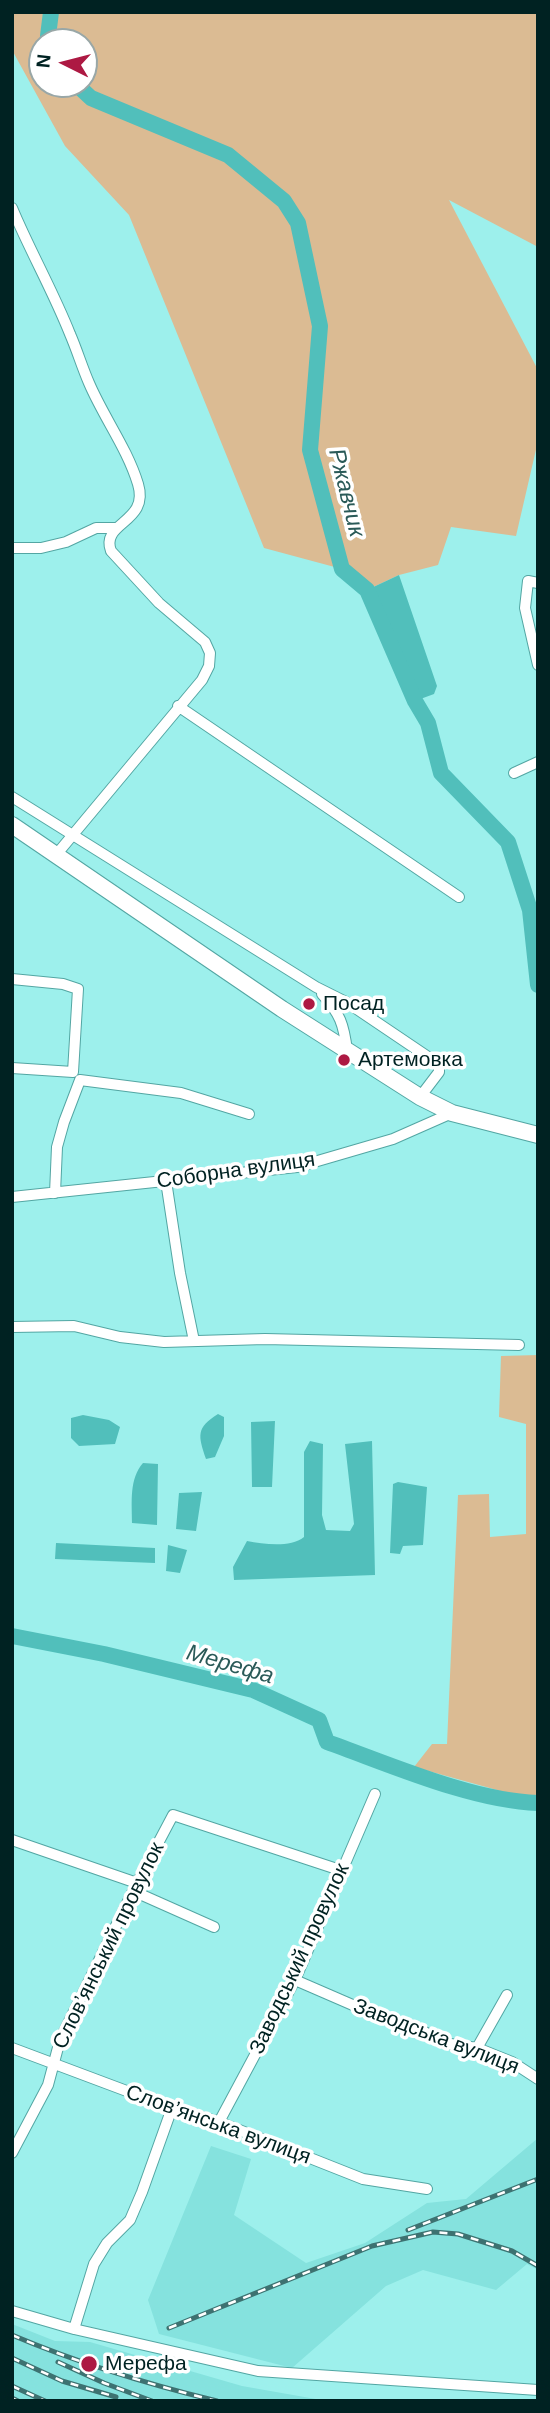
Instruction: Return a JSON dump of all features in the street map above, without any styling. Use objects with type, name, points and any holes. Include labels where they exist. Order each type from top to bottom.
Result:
[{"type":"highway","points":[[12,825],[282,1009],[420,1097],[452,1113],[533,1133]]},
{"type":"street","points":[[12,208],[70,333],[90,385],[118,437],[138,484],[136,510],[127,521],[116,528],[109,542]]},
{"type":"street","points":[[12,548],[41,548],[66,542],[96,528],[116,528]]},
{"type":"street","points":[[56,855],[202,680],[209,666],[210,653],[205,642],[159,603],[114,555],[105,534],[96,528]]},
{"type":"street","points":[[533,582],[524,598],[538,665]]},
{"type":"street","points":[[178,706],[459,897]]},
{"type":"street","points":[[514,773],[538,762]]},
{"type":"street","points":[[12,797],[316,986],[348,1003],[439,1065],[439,1072],[420,1097]]},
{"type":"street","points":[[12,839],[31,838]]},
{"type":"street","points":[[12,979],[63,984],[78,989],[76,1076],[57,1147],[55,1193]]},
{"type":"street","points":[[316,986],[337,1010],[345,1031],[347,1051]]},
{"type":"street","points":[[12,1068],[181,1093],[249,1114]]},
{"type":"street","name":"Соборна вулиця","points":[[12,1197],[297,1167],[393,1139],[452,1113]]},
{"type":"street","points":[[166,1181],[194,1341]]},
{"type":"street","points":[[12,1327],[74,1326],[120,1337],[164,1342],[265,1339],[519,1345]]},
{"type":"street","name":"Заводський провулок","points":[[219,2122],[295,1980],[375,1794]]},
{"type":"street","name":"Слов’янський провулок","points":[[12,2153],[48,2085],[60,2040],[173,1815],[343,1871]]},
{"type":"street","points":[[12,1839],[135,1887],[214,1927]]},
{"type":"street","name":"Заводська вулиця","points":[[295,1980],[385,2019],[416,2027],[444,2043],[477,2048],[512,2063],[538,2079]]},
{"type":"street","points":[[477,2048],[507,1995]]},
{"type":"street","name":"Слов’янська вулиця","points":[[12,2048],[172,2108],[219,2122],[363,2179],[428,2189]]},
{"type":"street","points":[[74,2329],[94,2264],[107,2243],[130,2220],[172,2108]]},
{"type":"street","points":[[12,2311],[74,2329],[258,2371],[538,2390]]},
{"type":"shaded area","points":[[12,12],[538,12],[538,247],[449,200],[538,370],[538,441],[516,536],[451,527],[438,565],[399,575],[367,590],[342,569],[264,548],[129,215],[65,146],[38,98],[98,98],[98,28],[28,28],[28,79],[12,50]]},
{"type":"shaded area","points":[[399,575],[437,686],[434,694],[415,701],[367,590]]},
{"type":"shaded area","points":[[538,1355],[538,1798],[533,1800],[414,1767],[432,1744],[447,1744],[458,1495],[489,1494],[490,1537],[526,1534],[526,1424],[499,1417],[501,1356]]},
{"type":"shaded area","points":[[218,1414],[224,1417],[224,1436],[215,1457],[206,1459],[200,1438],[202,1428]]},
{"type":"shaded area","points":[[83,1415],[109,1420],[120,1427],[115,1444],[79,1446],[71,1438],[71,1418]]},
{"type":"shaded area","points":[[275,1421],[272,1487],[252,1487],[251,1422]]},
{"type":"shaded area","points":[[310,1441],[323,1444],[322,1515],[326,1530],[350,1531],[354,1524],[345,1444],[372,1441],[375,1575],[234,1580],[233,1567],[247,1541],[284,1544],[304,1537],[304,1452]]},
{"type":"shaded area","points":[[143,1463],[158,1464],[157,1525],[132,1523],[133,1483]]},
{"type":"shaded area","points":[[398,1482],[427,1487],[423,1545],[403,1546],[400,1554],[390,1553],[393,1484]]},
{"type":"shaded area","points":[[202,1492],[196,1531],[176,1529],[179,1493]]},
{"type":"shaded area","points":[[56,1543],[155,1548],[155,1563],[55,1559]]},
{"type":"shaded area","points":[[168,1545],[187,1550],[180,1573],[166,1571]]},
{"type":"shaded area","points":[[538,2138],[538,2270],[527,2264],[496,2290],[423,2270],[386,2286],[292,2368],[159,2334],[148,2300],[211,2146],[251,2159],[234,2215],[306,2263],[365,2243],[427,2203],[466,2199]]},
{"type":"shaded area","name":"Мерефа","points":[[12,2324],[55,2341],[90,2342],[242,2386],[327,2401],[12,2401]]},
{"type":"waterway","name":"Ржавчик","points":[[49,28],[51,12]]},
{"type":"waterway","name":"Ржавчик","points":[[91,98],[228,155],[284,201],[298,223],[320,326],[310,450],[342,569],[367,590],[415,701],[428,723],[441,773],[508,842],[530,910],[538,985]]},
{"type":"waterway","name":"Мерефа","points":[[12,1636],[104,1654],[253,1690],[319,1720],[327,1742],[459,1789],[513,1801],[538,1803]]},
{"type":"railway","points":[[408,2230],[538,2179]]},
{"type":"railway","points":[[169,2328],[372,2246],[433,2232],[458,2234],[512,2251],[538,2266]]},
{"type":"railway","points":[[12,2335],[113,2372],[217,2401]]},
{"type":"railway","points":[[12,2358],[62,2381],[116,2397]]},
{"type":"railway","points":[[58,2362],[152,2401]]},
{"type":"railway","points":[[12,2386],[45,2401]]},
{"type":"railway","points":[[12,2398],[18,2401]]},
{"type":"place","name":"Посад","points":[[309,1004]]},
{"type":"place","name":"Артемовка","points":[[344,1060]]},
{"type":"place","name":"Мерефа","points":[[89,2364]]}]
